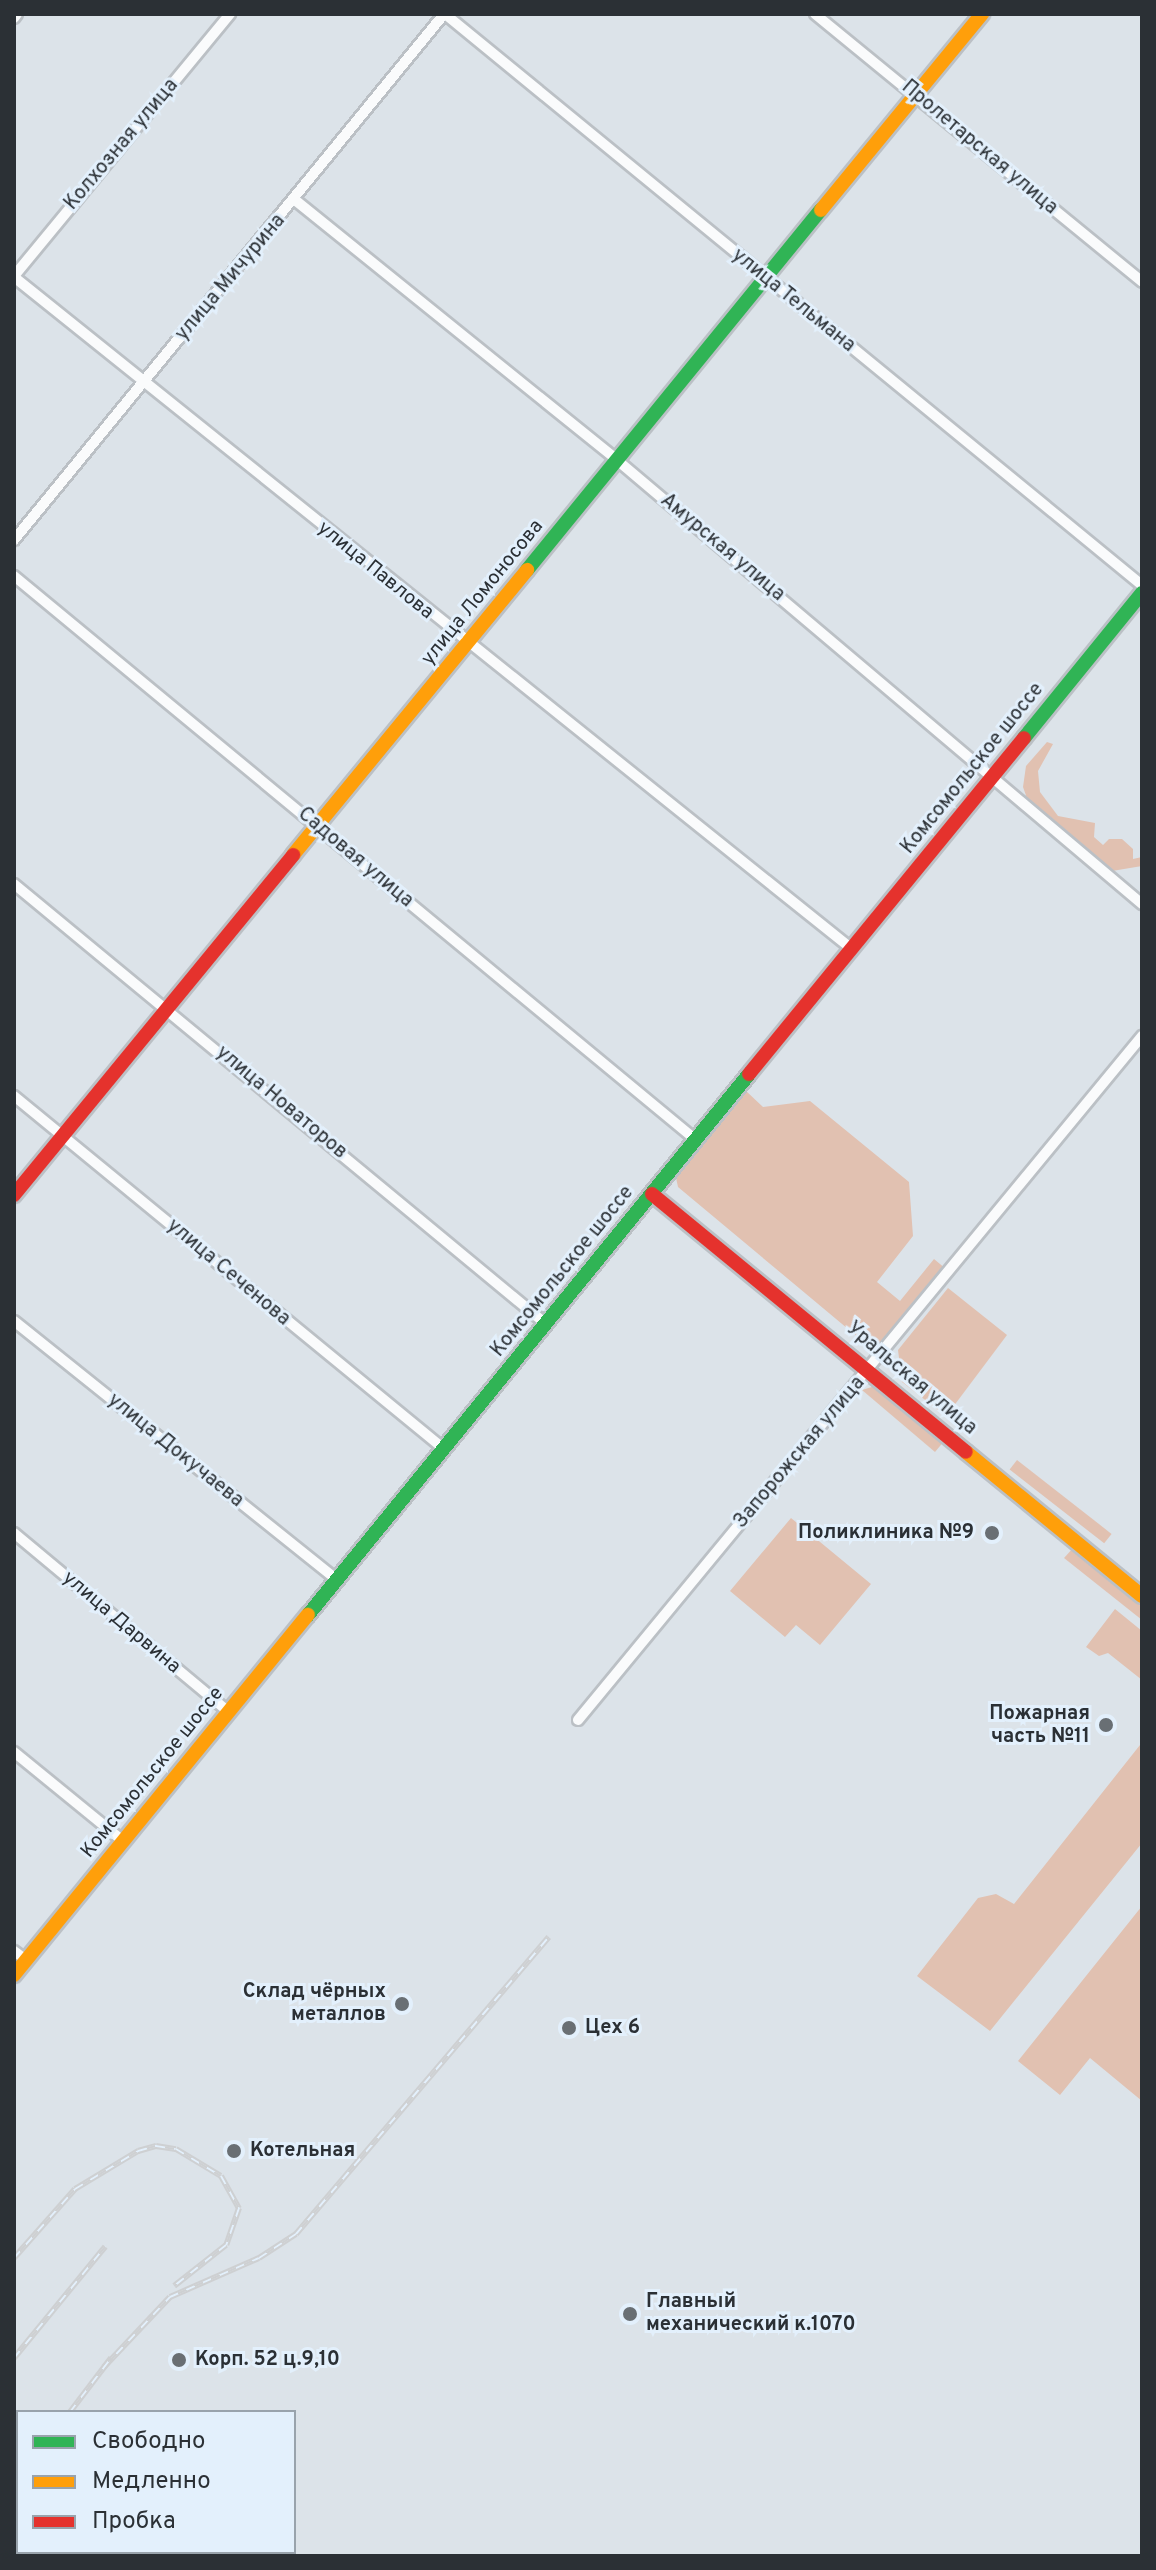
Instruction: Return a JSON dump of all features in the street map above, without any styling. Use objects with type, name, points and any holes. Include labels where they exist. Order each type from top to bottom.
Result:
[{"type":"street","name":"Колхозная улица","points":[[14,276],[230,14]]},
{"type":"street","name":"улица Мичурина","points":[[14,540],[445,14]]},
{"type":"street","name":"улица Тельмана","points":[[445,14],[1142,585]]},
{"type":"street","name":"Пролетарская улица","points":[[815,14],[1142,282]]},
{"type":"street","name":"улица Ломоносова","points":[[14,1195],[319,828],[982,14]]},
{"type":"street","name":"Амурская улица","points":[[295,200],[617,460],[1142,904]]},
{"type":"street","name":"улица Павлова","points":[[14,276],[142,384],[852,949]]},
{"type":"street","name":"Садовая улица","points":[[14,576],[696,1140]]},
{"type":"street","name":"Комсомольское шоссе","points":[[14,1975],[20,1956],[123,1841],[1142,593]]},
{"type":"street","name":"улица Новаторов","points":[[14,884],[546,1324]]},
{"type":"street","name":"Запорожская улица","points":[[578,1720],[1142,1036]]},
{"type":"street","name":"улица Сеченова","points":[[14,1096],[444,1449]]},
{"type":"street","name":"Уральская улица","points":[[652,1194],[1142,1596]]},
{"type":"street","name":"улица Докучаева","points":[[14,1321],[337,1580]]},
{"type":"street","name":"улица Дарвина","points":[[14,1533],[229,1712]]},
{"type":"street","points":[[14,1752],[123,1841]]},
{"type":"shaded area","points":[[1047,742],[1053,744],[1038,771],[1040,792],[1058,816],[1095,823],[1094,837],[1103,845],[1109,839],[1122,839],[1133,849],[1133,859],[1142,857],[1142,866],[1112,871],[1028,801],[1023,787],[1026,766]]},
{"type":"shaded area","points":[[745,1090],[763,1107],[810,1101],[909,1182],[913,1236],[877,1282],[900,1301],[934,1259],[946,1269],[878,1354],[678,1187],[675,1173]]},
{"type":"shaded area","points":[[948,1288],[1007,1335],[953,1407],[938,1410],[902,1382],[898,1350]]},
{"type":"shaded area","points":[[875,1386],[945,1440],[935,1452],[862,1390]]},
{"type":"shaded area","points":[[1017,1460],[1112,1534],[1104,1543],[1010,1469]]},
{"type":"shaded area","points":[[791,1518],[871,1584],[820,1645],[796,1625],[785,1637],[730,1591]]},
{"type":"shaded area","points":[[1074,1547],[1142,1602],[1142,1620],[1064,1558]]},
{"type":"shaded area","points":[[1115,1609],[1142,1631],[1142,1680],[1108,1653],[1099,1656],[1086,1647]]},
{"type":"shaded area","points":[[1140,1745],[1142,1843],[990,2031],[917,1976],[978,1898],[996,1894],[1014,1904]]},
{"type":"shaded area","points":[[1142,1906],[1142,2101],[1090,2058],[1060,2095],[1018,2061]]},
{"type":"railway","points":[[104,2367],[170,2297],[259,2258],[296,2234],[549,1937]]},
{"type":"railway","points":[[14,2258],[75,2189],[138,2151],[156,2146],[176,2149],[221,2176],[239,2208],[226,2245],[174,2286]]},
{"type":"railway","points":[[14,2358],[105,2247]]},
{"type":"railway","points":[[72,2410],[111,2358]]},
{"type":"traffic: fast","points":[[527,570],[821,210]]},
{"type":"traffic: fast","points":[[1024,738],[1142,593]]},
{"type":"traffic: fast","points":[[308,1615],[749,1074]]},
{"type":"traffic: slow","points":[[821,210],[982,14]]},
{"type":"traffic: slow","points":[[293,855],[527,570]]},
{"type":"traffic: slow","points":[[966,1452],[1142,1596]]},
{"type":"traffic: slow","points":[[14,1975],[308,1615]]},
{"type":"traffic: jam","points":[[749,1074],[1024,738]]},
{"type":"traffic: jam","points":[[14,1195],[293,855]]},
{"type":"traffic: jam","points":[[652,1194],[966,1452]]},
{"type":"place","name":"Поликлиника №9","points":[[992,1533]]},
{"type":"place","name":"Пожарная часть №11","points":[[1106,1725]]},
{"type":"place","name":"Склад чёрных металлов","points":[[402,2004]]},
{"type":"place","name":"Цех 6","points":[[569,2028]]},
{"type":"place","name":"Котельная","points":[[234,2151]]},
{"type":"place","name":"Главный механический к.1070","points":[[630,2314]]},
{"type":"place","name":"Корп. 52 ц.9,10","points":[[179,2360]]}]
